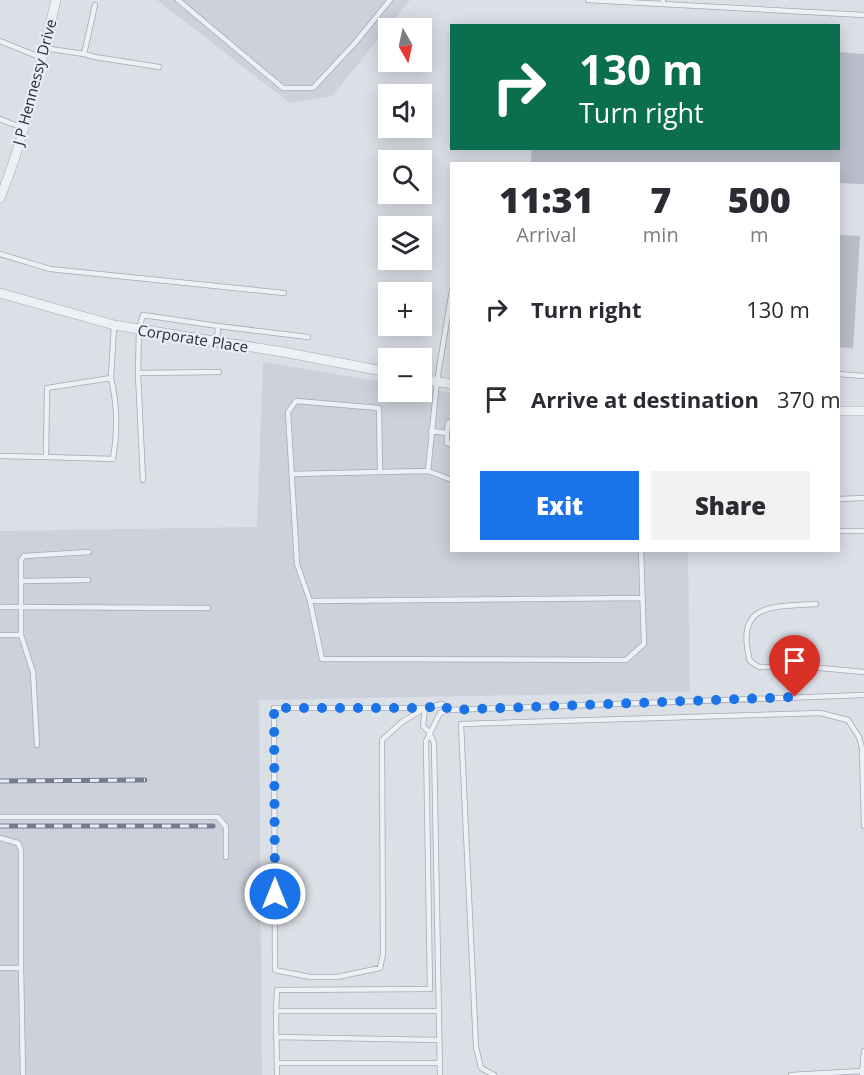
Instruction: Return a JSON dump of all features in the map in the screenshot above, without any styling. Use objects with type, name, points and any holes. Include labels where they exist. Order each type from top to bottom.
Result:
[{"type":"street","name":"J P Hennessy Drive","points":[[0,198],[10,174],[56,0]]},
{"type":"street","name":"Corporate Place","points":[[0,293],[114,325],[378,370]]},
{"type":"street","points":[[432,380],[450,384]]},
{"type":"street","points":[[840,411],[864,411]]},
{"type":"lane","points":[[178,0],[283,88],[313,88],[355,43],[390,0]]},
{"type":"lane","points":[[588,0],[662,2],[864,15]]},
{"type":"lane","points":[[84,54],[95,5]]},
{"type":"lane","points":[[0,41],[43,53],[84,54],[159,67]]},
{"type":"lane","points":[[1,121],[23,128]]},
{"type":"lane","points":[[0,254],[50,269],[284,293]]},
{"type":"lane","points":[[428,471],[437,381],[450,302]]},
{"type":"lane","points":[[143,480],[138,373],[143,315],[308,338]]},
{"type":"lane","points":[[0,456],[113,459],[117,440],[111,378],[114,325]]},
{"type":"lane","points":[[217,342],[218,326]]},
{"type":"lane","points":[[138,373],[219,372]]},
{"type":"lane","points":[[840,374],[864,376]]},
{"type":"lane","points":[[46,457],[47,388],[111,378]]},
{"type":"lane","points":[[380,472],[379,408],[296,401],[288,412],[297,564],[310,601],[322,658],[626,660],[644,644],[641,552]]},
{"type":"lane","points":[[450,422],[447,423],[447,443],[450,444]]},
{"type":"lane","points":[[431,432],[447,433]]},
{"type":"lane","points":[[292,474],[428,471],[450,479]]},
{"type":"lane","points":[[840,499],[864,498]]},
{"type":"lane","points":[[840,531],[864,531]]},
{"type":"lane","points":[[37,745],[33,672],[21,635],[21,560],[24,556],[90,552]]},
{"type":"lane","points":[[21,581],[88,580]]},
{"type":"lane","points":[[310,601],[643,598]]},
{"type":"lane","points":[[816,604],[765,609],[755,614],[747,622],[746,648],[750,661],[759,667],[820,668],[864,672]]},
{"type":"lane","points":[[0,607],[208,608]]},
{"type":"lane","points":[[0,635],[21,635]]},
{"type":"lane","points":[[278,1075],[277,990],[430,989],[426,741],[440,713],[450,710],[864,695]]},
{"type":"lane","points":[[425,708],[402,722],[382,740],[382,954],[380,968],[337,977],[310,977],[275,970],[274,708],[425,708],[442,705],[450,710]]},
{"type":"lane","points":[[425,708],[423,726],[434,743],[440,1075]]},
{"type":"lane","points":[[494,1075],[481,1068],[476,1047],[460,724],[820,713],[848,720],[863,748],[864,826]]},
{"type":"lane","points":[[0,818],[219,817],[226,827],[226,858]]},
{"type":"lane","points":[[0,838],[18,843],[21,850],[23,1075]]},
{"type":"lane","points":[[0,968],[21,968]]},
{"type":"lane","points":[[276,1011],[439,1011]]},
{"type":"lane","points":[[276,1037],[439,1040]]},
{"type":"lane","points":[[791,1075],[862,1073],[864,1051]]},
{"type":"lane","points":[[277,1063],[440,1063]]},
{"type":"shaded area","points":[[157,0],[410,0],[395,18],[378,18],[378,39],[332,96],[290,103]]},
{"type":"shaded area","points":[[263,362],[378,381],[378,402],[432,402],[432,390],[450,393],[450,552],[688,552],[690,692],[259,700],[262,1075],[0,1075],[0,531],[257,527]]},
{"type":"building","points":[[840,52],[864,54],[864,184],[840,183],[840,162],[531,162],[532,150],[840,150]]},
{"type":"building","points":[[840,235],[860,236],[853,348],[840,347]]},
{"type":"railway","points":[[0,781],[145,780]]},
{"type":"railway","points":[[0,826],[213,826]]},
{"type":"route","points":[[275,894],[274,708],[425,708],[442,705],[450,710],[795,697]]}]
